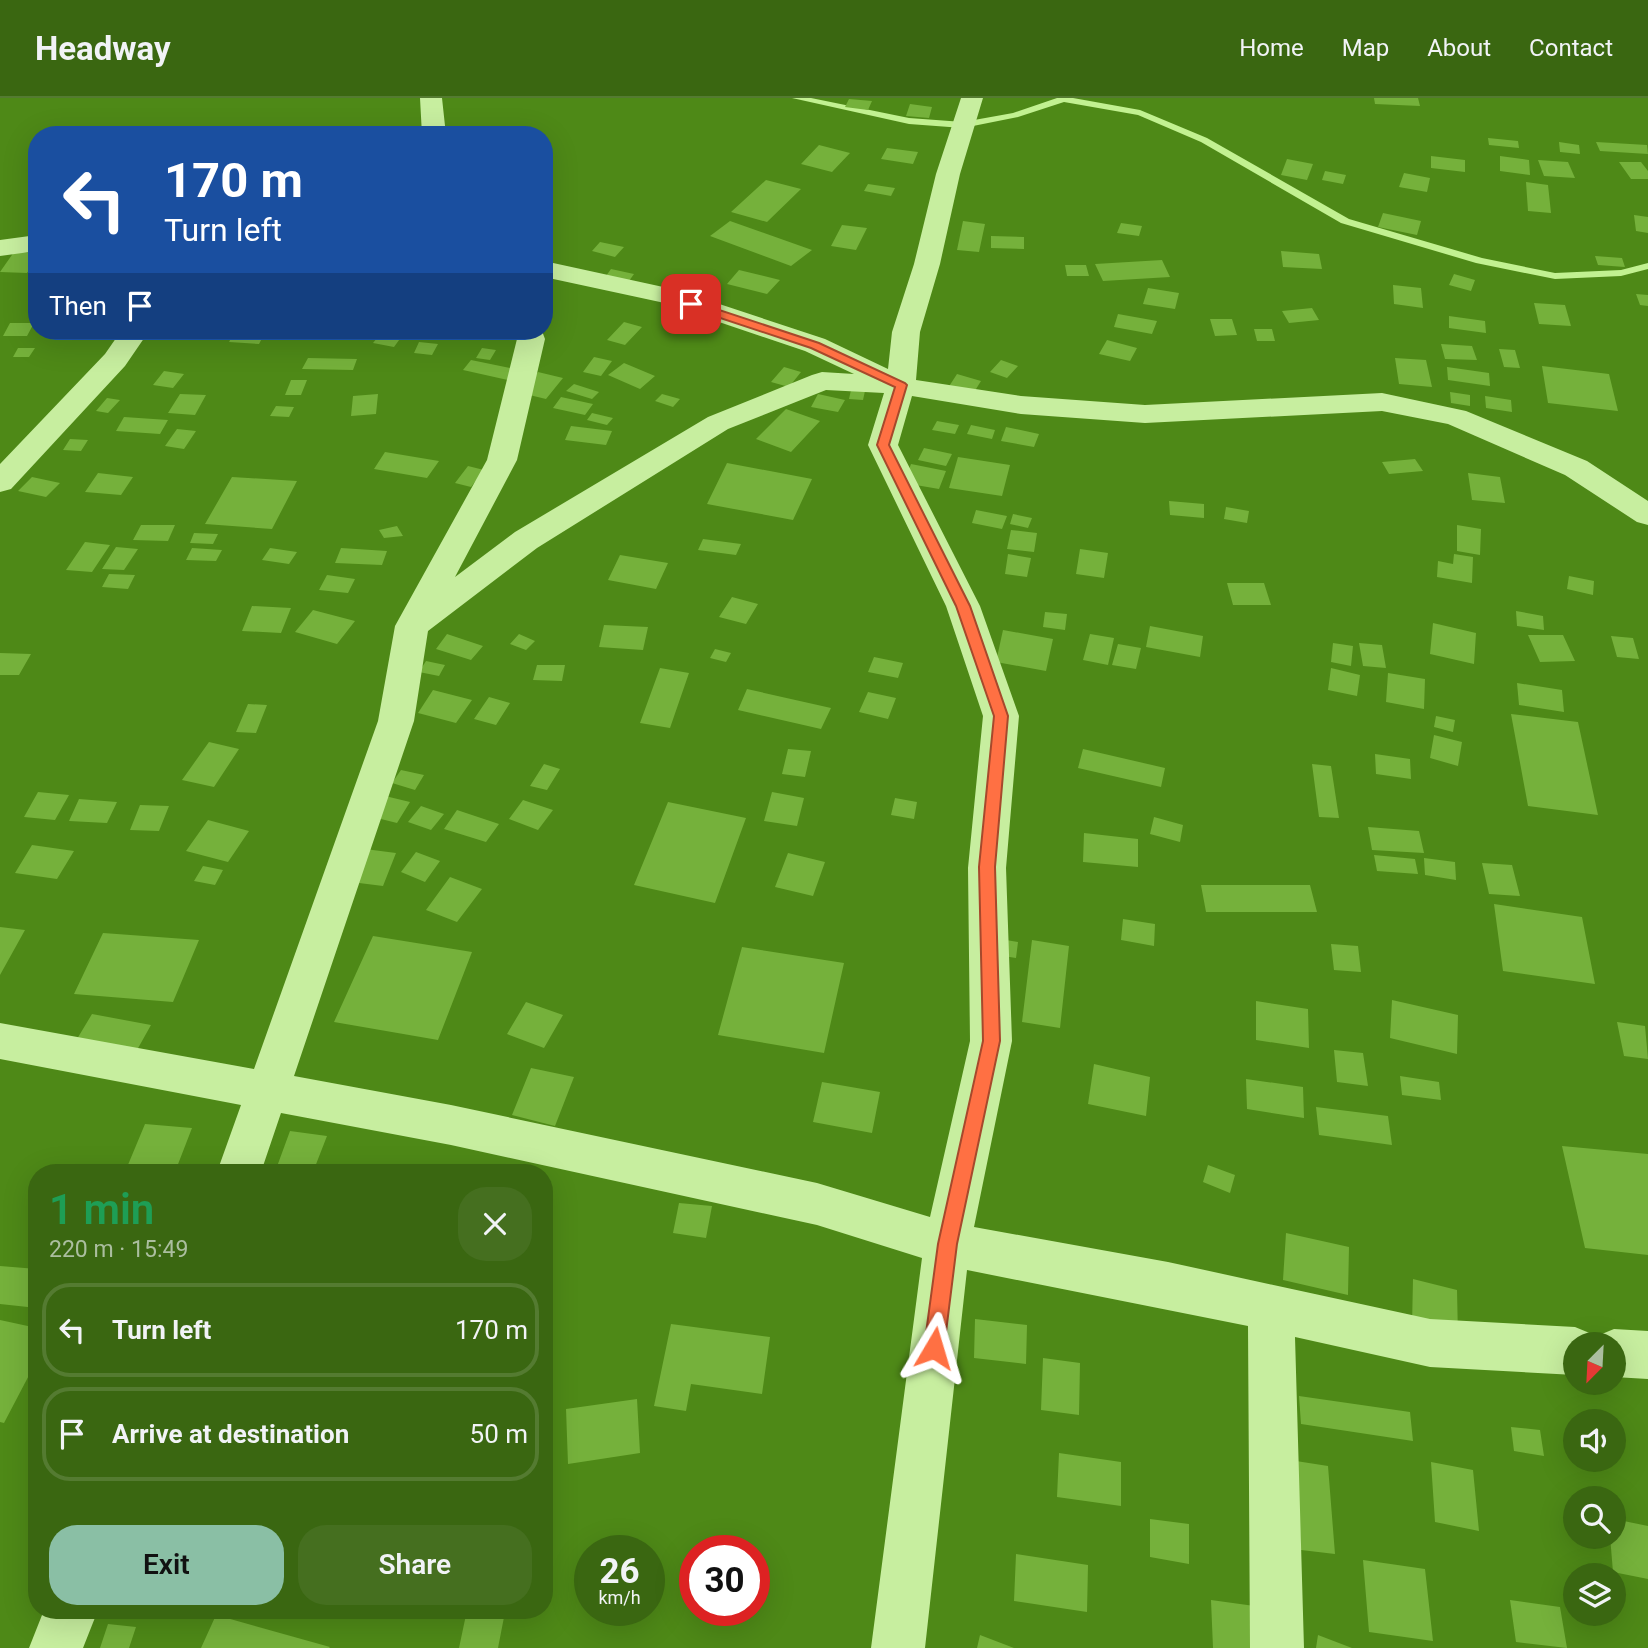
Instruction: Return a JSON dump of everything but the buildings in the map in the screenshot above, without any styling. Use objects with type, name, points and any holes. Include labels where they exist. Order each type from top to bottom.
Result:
[{"type":"street","points":[[431,98],[433,126]]},
{"type":"street","points":[[898,1648],[947,1244],[991,1041],[987,867],[1001,716],[963,606],[883,445],[901,385],[906,331],[927,264],[948,174],[972,98]]},
{"type":"street","points":[[0,248],[28,244]]},
{"type":"street","points":[[553,271],[679,300],[815,345],[901,385]]},
{"type":"street","points":[[0,482],[115,360],[129,340]]},
{"type":"street","points":[[242,1164],[396,721],[412,626],[502,460],[531,340]]},
{"type":"street","points":[[412,626],[526,540],[718,423],[822,381],[901,385],[934,393],[1021,405],[1145,414],[1382,402],[1457,417],[1576,468],[1648,515]]},
{"type":"street","points":[[0,1041],[451,1125],[817,1204],[947,1244],[1168,1285],[1430,1343],[1563,1350]]},
{"type":"street","points":[[1271,1307],[1277,1648]]},
{"type":"street","points":[[1626,1354],[1648,1355]]},
{"type":"street","points":[[56,1648],[67,1619]]},
{"type":"waterway","points":[[797,98],[909,121],[963,125],[1015,115],[1063,99],[1140,113],[1204,140],[1345,221],[1480,261],[1555,276],[1621,273],[1648,266]]},
{"type":"route","points":[[691,304],[815,345],[901,385],[883,445],[963,606],[1001,716],[987,867],[991,1041],[947,1244],[934,1348]]}]
